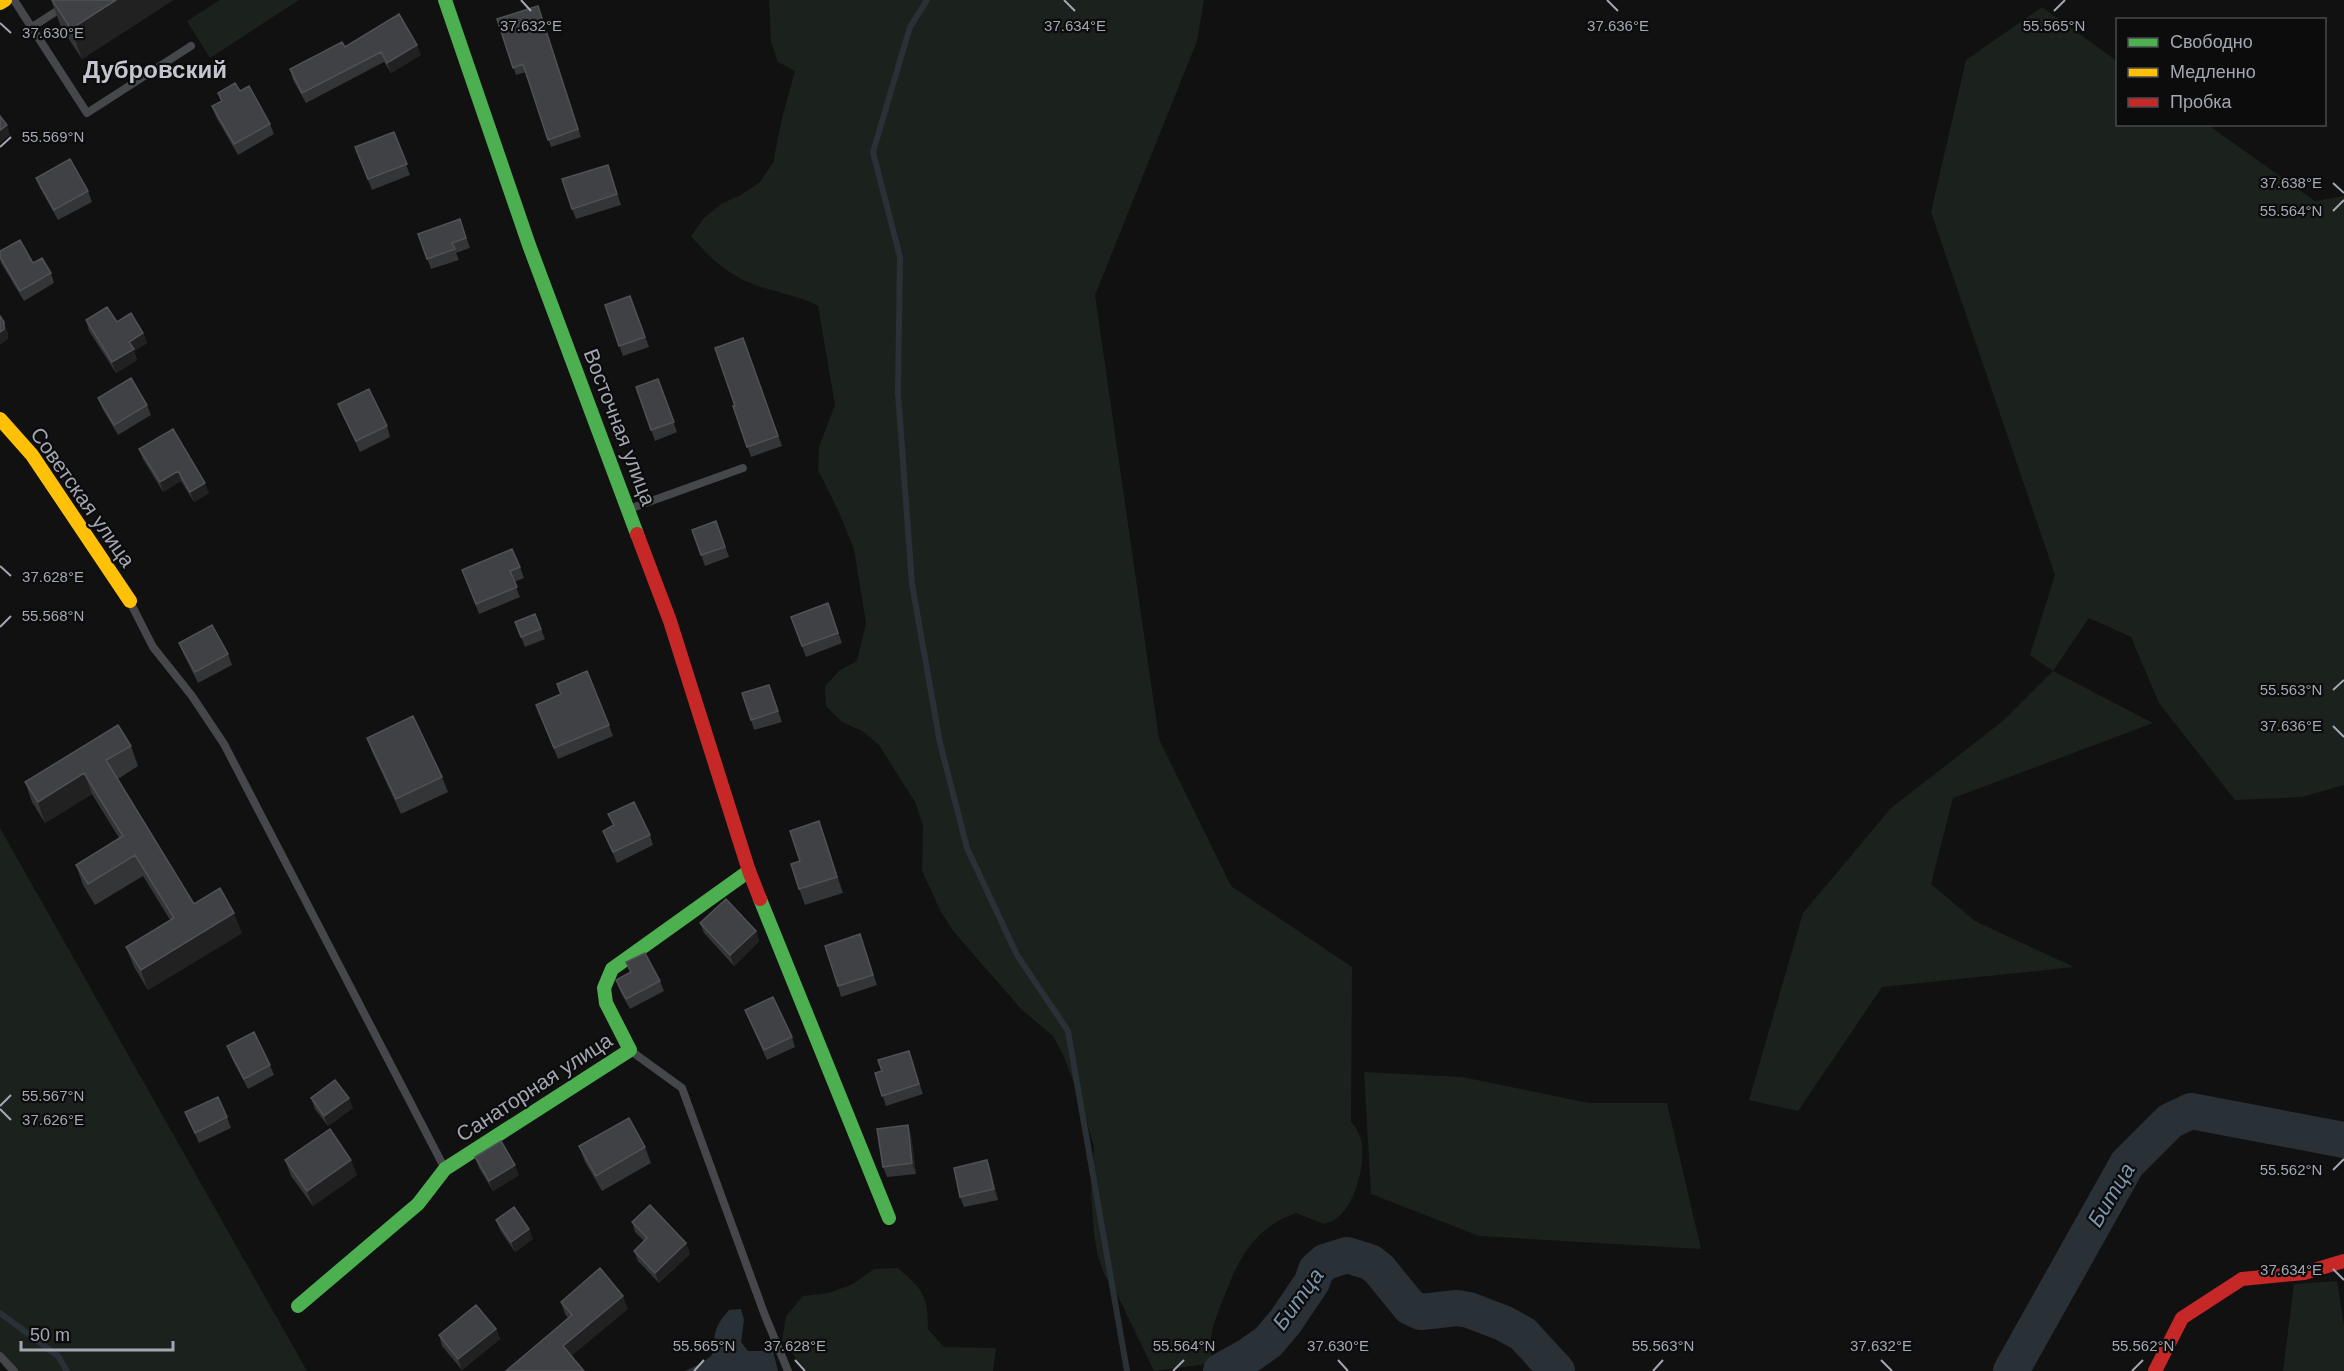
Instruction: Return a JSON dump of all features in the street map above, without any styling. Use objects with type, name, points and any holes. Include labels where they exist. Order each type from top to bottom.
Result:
[{"type":"street","points":[[0,3],[5,0]]},
{"type":"street","name":"Восточная улица","points":[[445,0],[529,245],[670,621],[749,872],[889,1218]]},
{"type":"street","name":"Советская улица","points":[[0,419],[32,455],[130,601]]},
{"type":"street","name":"Санаторная улица","points":[[298,1306],[418,1204],[445,1169],[630,1050],[606,1003],[604,988],[612,969],[749,872]]},
{"type":"street","points":[[2155,1371],[2182,1318],[2242,1279],[2304,1273],[2344,1261]]},
{"type":"lane","points":[[15,0],[87,113],[191,46]]},
{"type":"lane","points":[[32,27],[74,0]]},
{"type":"lane","points":[[628,509],[744,468]]},
{"type":"lane","points":[[130,601],[153,647],[192,696],[224,744],[445,1169]]},
{"type":"lane","points":[[630,1050],[682,1088],[764,1313],[788,1371]]},
{"type":"lane","points":[[0,1356],[14,1371]]},
{"type":"shaded area","points":[[220,0],[299,0],[210,58],[187,21]]},
{"type":"shaded area","points":[[769,0],[1204,0],[1197,41],[1095,295],[1159,739],[1231,886],[1352,967],[1351,1122],[1362,1143],[1359,1179],[1344,1212],[1336,1219],[1324,1224],[1296,1213],[1268,1228],[1249,1247],[1235,1271],[1214,1323],[1211,1338],[1213,1363],[1154,1371],[1117,1294],[1105,1276],[1098,1257],[1091,1195],[1094,1147],[1081,1102],[1064,1057],[1053,1036],[1021,1009],[954,932],[941,912],[922,871],[923,825],[915,802],[879,745],[862,731],[842,722],[826,706],[825,686],[840,670],[857,661],[866,623],[854,549],[818,470],[819,447],[835,405],[818,306],[740,278],[714,260],[691,236],[704,218],[721,204],[741,195],[760,182],[773,163],[795,71],[778,62],[771,42]]},
{"type":"shaded area","points":[[2042,7],[2116,60],[2116,126],[2209,126],[2315,201],[2344,196],[2344,785],[2302,797],[2235,800],[2159,703],[2131,637],[2089,618],[2053,671],[2030,655],[2055,575],[1931,212],[1966,60]]},
{"type":"shaded area","points":[[2053,671],[2153,723],[1953,798],[1931,884],[1975,921],[2074,967],[1882,987],[1798,1111],[1749,1100],[1803,913],[1891,808],[2004,720]]},
{"type":"shaded area","points":[[0,828],[307,1371],[7,1371],[0,1361]]},
{"type":"shaded area","points":[[1364,1072],[1462,1077],[1589,1103],[1667,1103],[1701,1249],[1479,1236],[1371,1194]]},
{"type":"shaded area","points":[[898,1268],[922,1294],[927,1308],[928,1329],[944,1347],[996,1348],[993,1371],[806,1371],[782,1340],[786,1316],[803,1296],[829,1293],[853,1284],[874,1269]]},
{"type":"shaded area","points":[[2337,1281],[2344,1326],[2344,1371],[2283,1371],[2294,1284]]},
{"type":"shaded area","points":[[741,1309],[744,1320],[741,1342],[748,1351],[773,1351],[778,1371],[685,1371],[712,1355],[720,1322],[729,1310]]},
{"type":"building","points":[[52,0],[116,0],[71,29]]},
{"type":"building","points":[[538,6],[578,129],[548,140],[523,64],[513,68],[497,19]]},
{"type":"building","points":[[399,14],[417,45],[387,63],[381,52],[302,93],[290,69],[342,42],[345,47]]},
{"type":"building","points":[[235,83],[240,91],[249,86],[270,124],[234,144],[212,106],[222,101],[218,93]]},
{"type":"building","points":[[0,116],[7,125],[0,130]]},
{"type":"building","points":[[394,132],[407,164],[368,179],[355,147]]},
{"type":"building","points":[[70,159],[88,191],[54,210],[36,178]]},
{"type":"building","points":[[608,165],[617,194],[572,209],[562,179]]},
{"type":"building","points":[[460,219],[466,238],[452,243],[455,249],[427,259],[418,234]]},
{"type":"building","points":[[20,240],[33,263],[42,258],[51,273],[20,291],[0,257],[0,251]]},
{"type":"building","points":[[630,296],[645,337],[619,346],[605,305]]},
{"type":"building","points":[[107,307],[117,322],[131,313],[143,333],[129,342],[134,349],[112,362],[86,320]]},
{"type":"building","points":[[0,316],[4,322],[4,329],[0,332]]},
{"type":"building","points":[[743,338],[778,436],[747,447],[715,348]]},
{"type":"building","points":[[131,378],[147,405],[114,425],[98,398]]},
{"type":"building","points":[[658,379],[674,422],[651,430],[636,387]]},
{"type":"building","points":[[369,389],[387,426],[356,441],[338,404]]},
{"type":"building","points":[[173,429],[205,483],[190,492],[178,471],[160,482],[139,449]]},
{"type":"building","points":[[716,521],[725,547],[701,555],[692,530]]},
{"type":"building","points":[[512,549],[520,567],[510,571],[517,587],[476,604],[462,570]]},
{"type":"building","points":[[828,603],[838,633],[802,646],[791,617]]},
{"type":"building","points":[[535,614],[541,629],[521,637],[515,622]]},
{"type":"building","points":[[212,625],[228,654],[195,672],[179,643]]},
{"type":"building","points":[[587,671],[609,725],[554,748],[536,705],[561,694],[557,684]]},
{"type":"building","points":[[769,685],[778,711],[751,720],[742,693]]},
{"type":"building","points":[[413,716],[442,777],[396,799],[367,738]]},
{"type":"building","points":[[118,725],[131,746],[106,760],[194,904],[220,888],[234,913],[141,970],[126,947],[174,918],[135,855],[88,884],[76,865],[123,836],[84,773],[38,802],[25,782]]},
{"type":"building","points":[[634,802],[650,835],[613,852],[603,831],[614,825],[608,814]]},
{"type":"building","points":[[819,821],[837,877],[799,889],[791,864],[800,861],[790,831]]},
{"type":"building","points":[[726,899],[756,931],[730,955],[700,923]]},
{"type":"building","points":[[860,934],[873,975],[838,986],[825,946]]},
{"type":"building","points":[[645,953],[660,981],[626,999],[616,980],[631,972],[626,962]]},
{"type":"building","points":[[773,997],[792,1037],[764,1050],[745,1010]]},
{"type":"building","points":[[254,1032],[270,1065],[244,1079],[227,1046]]},
{"type":"building","points":[[909,1051],[919,1084],[882,1096],[875,1073],[882,1071],[878,1060]]},
{"type":"building","points":[[335,1080],[349,1098],[324,1116],[311,1098]]},
{"type":"building","points":[[218,1097],[227,1117],[195,1133],[185,1112]]},
{"type":"building","points":[[629,1118],[645,1147],[596,1176],[579,1146]]},
{"type":"building","points":[[908,1125],[912,1163],[883,1167],[877,1129]]},
{"type":"building","points":[[330,1129],[351,1160],[307,1191],[285,1160]]},
{"type":"building","points":[[501,1141],[515,1165],[489,1181],[475,1157]]},
{"type":"building","points":[[987,1160],[994,1189],[960,1197],[954,1168]]},
{"type":"building","points":[[650,1205],[686,1243],[655,1273],[634,1251],[647,1238],[632,1222]]},
{"type":"building","points":[[514,1207],[529,1229],[511,1242],[496,1220]]},
{"type":"building","points":[[600,1268],[623,1296],[563,1346],[584,1371],[506,1371],[572,1315],[561,1302]]},
{"type":"building","points":[[476,1305],[496,1329],[458,1359],[439,1335]]},
{"type":"waterway","points":[[927,0],[910,27],[873,152],[900,257],[898,393],[912,584],[940,743],[967,848],[1017,955],[1068,1031],[1127,1371]]},
{"type":"waterway","name":"Битца","points":[[2011,1371],[2127,1164],[2170,1121],[2191,1111],[2344,1140]]},
{"type":"waterway","name":"Битца","points":[[1221,1371],[1268,1342],[1285,1322],[1312,1282],[1316,1270],[1325,1262],[1347,1255],[1370,1262],[1379,1269],[1410,1307],[1421,1312],[1457,1308],[1469,1310],[1503,1323],[1523,1334],[1557,1371]]},
{"type":"waterway","points":[[0,1313],[58,1356],[67,1371]]},
{"type":"traffic: fast","points":[[445,0],[529,245],[637,534]]},
{"type":"traffic: fast","points":[[298,1306],[418,1204],[445,1169],[630,1050],[606,1003],[604,988],[612,969],[749,871]]},
{"type":"traffic: fast","points":[[760,899],[889,1218]]},
{"type":"traffic: slow","points":[[0,3],[5,0]]},
{"type":"traffic: slow","points":[[0,419],[32,455],[130,601]]},
{"type":"traffic: jam","points":[[637,534],[670,621],[749,871],[760,899]]},
{"type":"traffic: jam","points":[[2155,1371],[2182,1318],[2242,1279],[2304,1273],[2344,1261]]},
{"type":"district","name":"Дубровский","points":[[155,69]]}]
